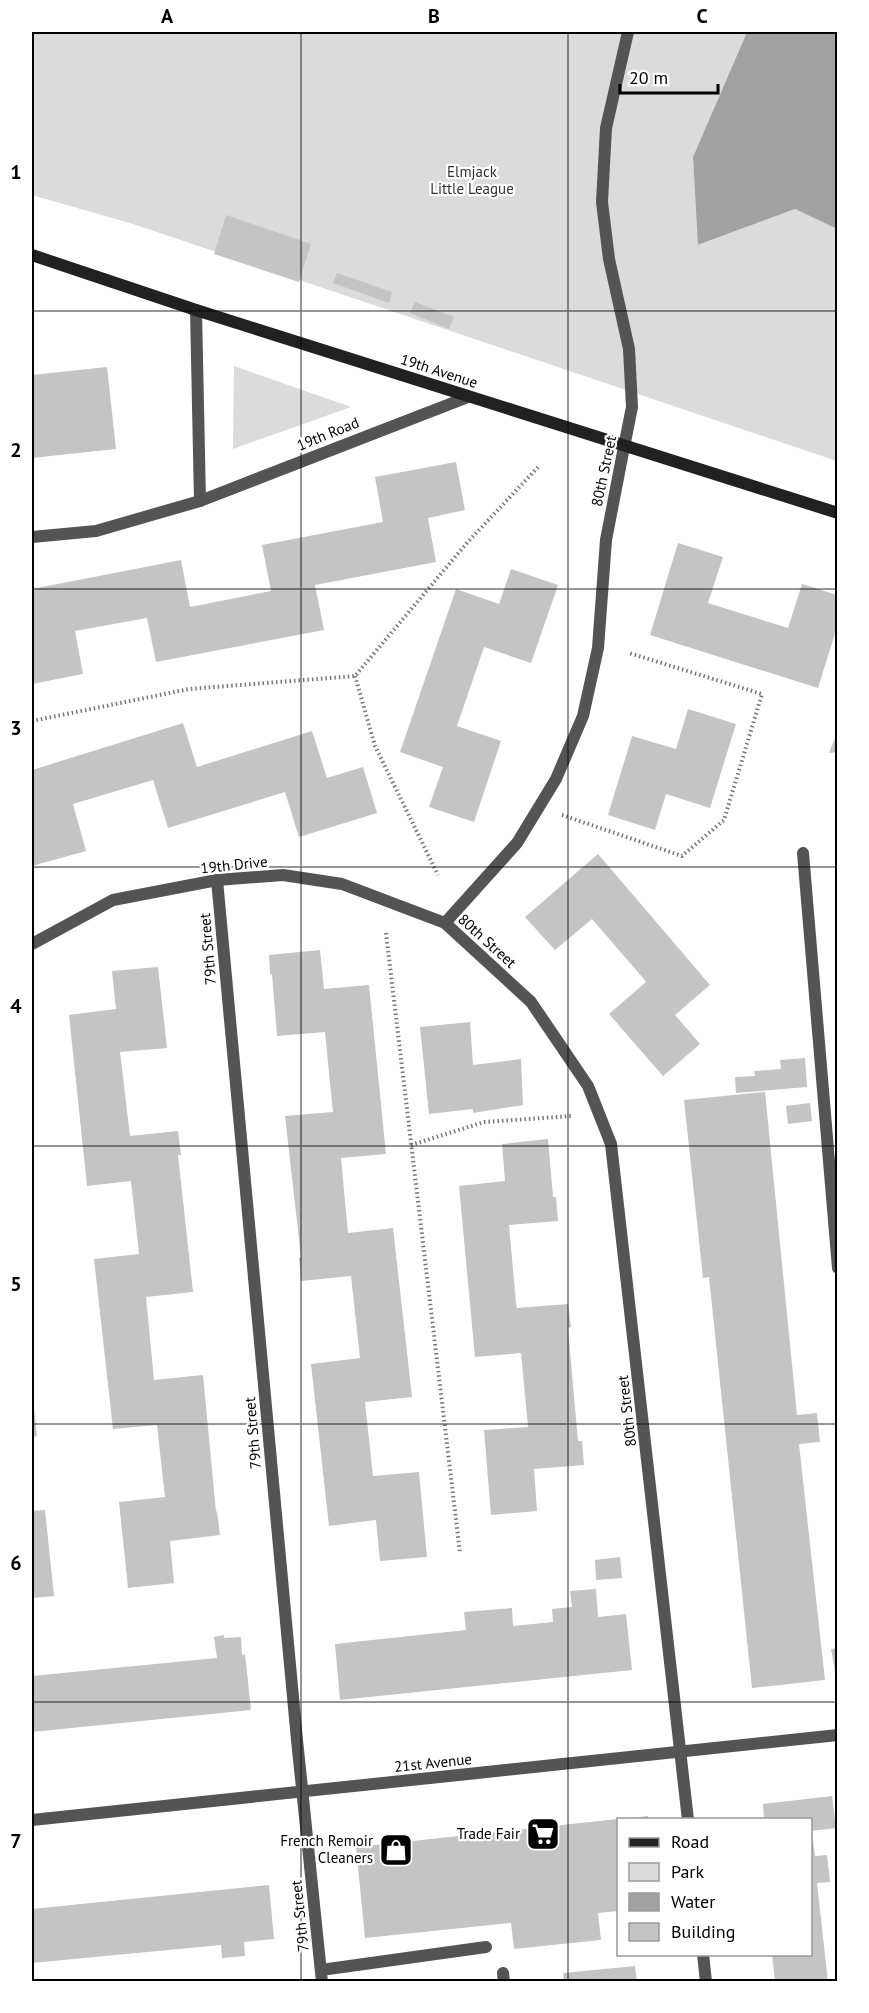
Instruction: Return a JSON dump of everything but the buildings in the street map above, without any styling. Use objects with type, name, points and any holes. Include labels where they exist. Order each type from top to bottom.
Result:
[{"type":"street","name":"80th Street","points":[[628,32],[606,128],[602,202],[609,259],[629,349],[632,407],[606,540],[598,648],[583,716],[556,779],[517,843],[445,923],[531,1002],[588,1086],[611,1144],[688,1818]]},
{"type":"street","name":"19th Avenue","points":[[32,255],[196,310],[837,513]]},
{"type":"street","points":[[196,310],[200,501]]},
{"type":"street","name":"19th Road","points":[[32,537],[96,531],[200,501],[468,397]]},
{"type":"street","points":[[803,852],[837,1268]]},
{"type":"street","name":"19th Drive","points":[[32,944],[113,900],[217,880],[283,875],[342,884],[445,923]]},
{"type":"street","name":"79th Street","points":[[217,880],[302,1791],[322,1976]]},
{"type":"street","name":"21st Avenue","points":[[32,1820],[837,1735]]},
{"type":"street","points":[[322,1976],[486,1947]]},
{"type":"street","points":[[703,1956],[706,1982]]},
{"type":"path","points":[[32,722],[189,689],[355,676],[466,544],[539,466]]},
{"type":"path","points":[[562,814],[682,856],[723,820],[762,694],[629,653]]},
{"type":"path","points":[[355,676],[375,746],[438,875]]},
{"type":"path","points":[[386,933],[459,1553]]},
{"type":"path","points":[[411,1145],[484,1122],[572,1116]]},
{"type":"green space","name":"Elmjack Little League","points":[[32,32],[747,32],[693,157],[699,245],[795,209],[837,229],[837,461],[133,224],[32,195]]},
{"type":"green space","points":[[234,366],[351,407],[233,449]]},
{"type":"water","points":[[747,32],[837,32],[837,229],[795,209],[698,245],[693,157]]},
{"type":"place","name":"Trade Fair","points":[[543,1834]]},
{"type":"place","name":"French Remoir Cleaners","points":[[396,1850]]}]
